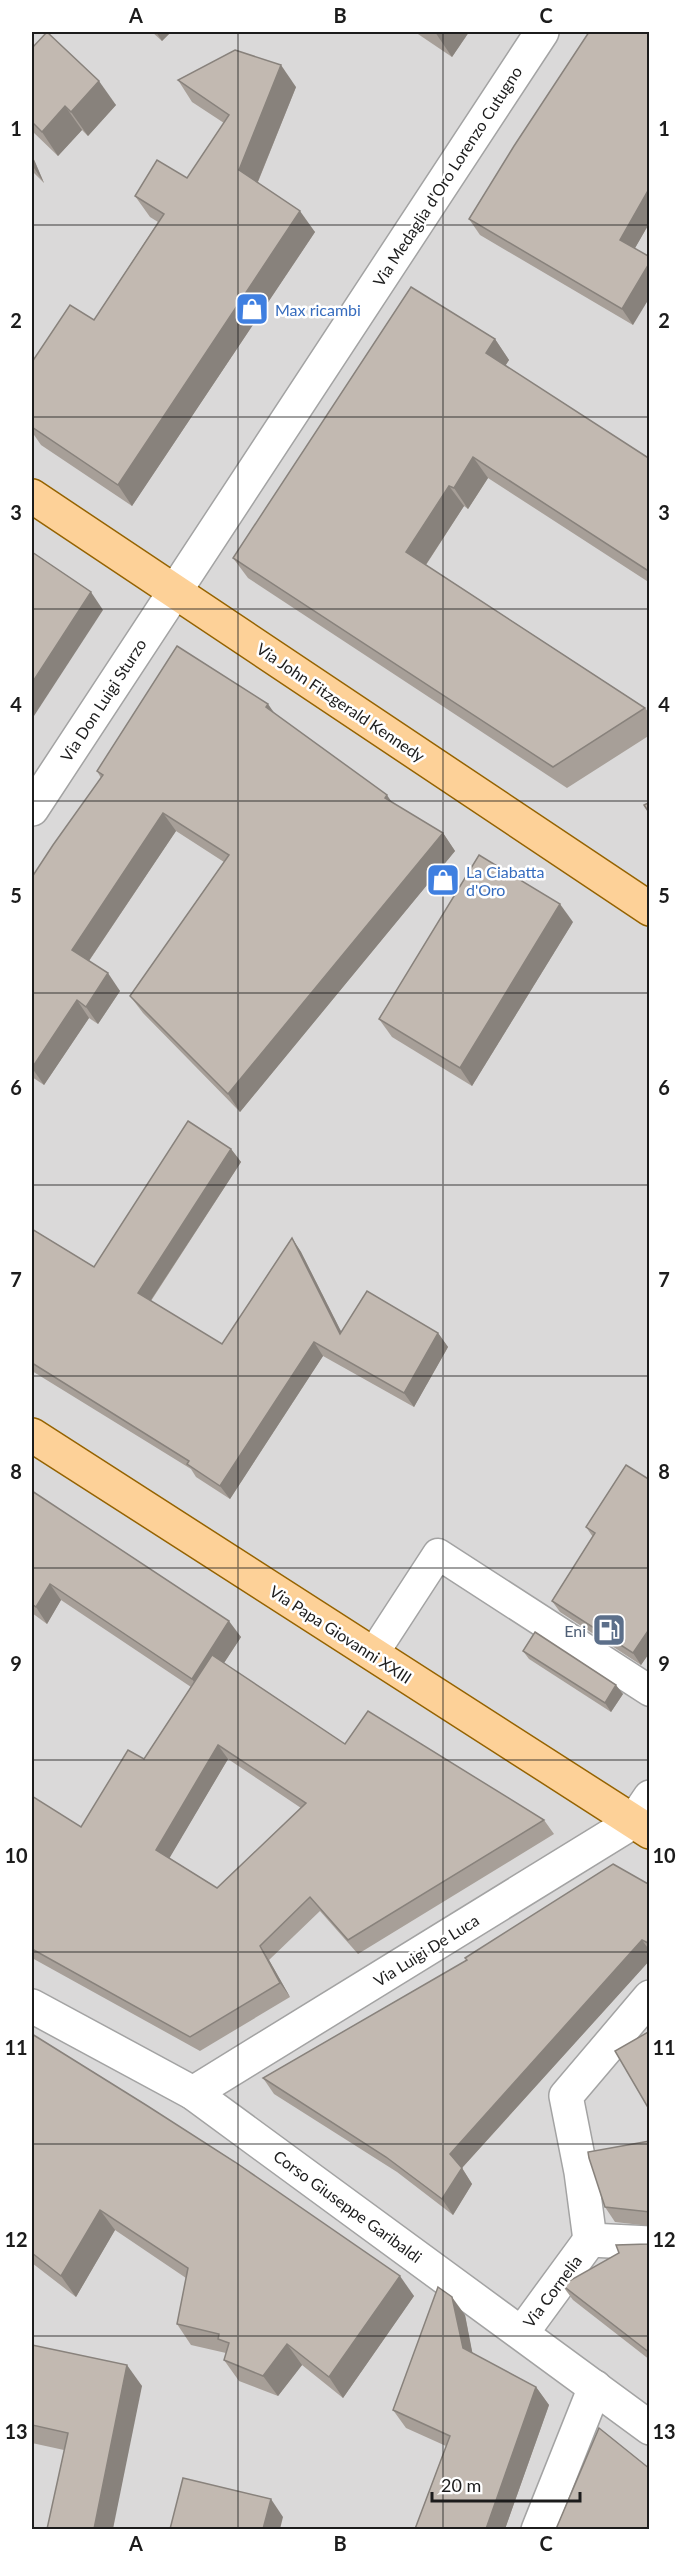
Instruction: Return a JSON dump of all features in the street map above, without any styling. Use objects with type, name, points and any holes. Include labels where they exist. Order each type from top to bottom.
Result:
[{"type":"main road","name":"Via John Fitzgerald Kennedy","points":[[32,496],[650,909]]},
{"type":"main road","name":"Via Papa Giovanni XXIII","points":[[32,1435],[373,1654],[644,1817]]},
{"type":"street","name":"Via Medaglia d'Oro Lorenzo Cutugno","points":[[175,591],[542,32]]},
{"type":"street","name":"Via Don Luigi Sturzo","points":[[32,808],[175,591]]},
{"type":"street","name":"Via Luigi De Luca","points":[[193,2093],[644,1817]]},
{"type":"street","points":[[590,2240],[581,2172],[566,2096],[650,1997]]},
{"type":"street","name":"Corso Giuseppe Garibaldi","points":[[32,2006],[193,2093],[650,2428]]},
{"type":"street","name":"Via Cornelia","points":[[522,2333],[590,2240],[644,2245],[650,2243]]},
{"type":"street","points":[[538,2529],[595,2387]]},
{"type":"lane","points":[[373,1654],[438,1554],[650,1691]]},
{"type":"shaded area","points":[[32,32],[649,32],[649,2529],[32,2529]]},
{"type":"building","points":[[47,32],[99,81],[71,112],[65,106],[42,132],[32,122],[32,48]]},
{"type":"building","points":[[589,32],[650,32],[650,187],[620,240],[650,257],[650,262],[622,309],[469,219]]},
{"type":"building","points":[[235,50],[281,65],[239,170],[300,211],[118,485],[32,427],[32,362],[70,305],[94,320],[164,214],[135,196],[157,160],[187,178],[229,115],[178,80]]},
{"type":"building","points":[[411,287],[495,339],[486,353],[650,459],[650,572],[473,457],[454,488],[449,486],[406,552],[645,708],[553,767],[233,558]]},
{"type":"building","points":[[32,552],[91,592],[32,683]]},
{"type":"building","points":[[177,646],[268,704],[266,707],[387,795],[385,798],[443,833],[228,1094],[130,996],[229,855],[163,813],[72,950],[108,973],[86,1007],[77,1000],[32,1068],[32,877],[103,775],[97,771]]},
{"type":"building","points":[[650,802],[650,814],[644,805]]},
{"type":"building","points":[[479,855],[560,904],[460,1068],[379,1019]]},
{"type":"building","points":[[188,1121],[231,1149],[138,1293],[222,1344],[292,1238],[340,1334],[367,1291],[438,1333],[404,1393],[314,1342],[220,1486],[187,1464],[189,1461],[32,1363],[32,1229],[94,1267]]},
{"type":"building","points":[[626,1465],[650,1480],[650,1628],[633,1653],[552,1601],[595,1533],[586,1527]]},
{"type":"building","points":[[32,1491],[229,1621],[192,1679],[50,1584],[36,1607],[32,1604]]},
{"type":"building","points":[[535,1632],[616,1685],[605,1703],[523,1651]]},
{"type":"building","points":[[212,1655],[345,1744],[368,1711],[544,1820],[348,1940],[310,1897],[260,1946],[280,1983],[190,2037],[32,1949],[32,1796],[81,1827],[128,1750],[144,1759]],"holes":[[[218,1745],[306,1803],[217,1888],[156,1850]]]},
{"type":"building","points":[[613,1864],[650,1885],[650,1944],[642,1940],[450,2154],[462,2168],[442,2199],[386,2157],[263,2078],[467,1960],[465,1958]]},
{"type":"building","points":[[650,2031],[650,2111],[615,2051]]},
{"type":"building","points":[[32,2034],[235,2162],[400,2276],[329,2377],[287,2344],[263,2376],[224,2360],[229,2343],[218,2339],[219,2334],[177,2324],[188,2268],[100,2210],[61,2276],[32,2253]]},
{"type":"building","points":[[650,2141],[650,2212],[605,2207],[588,2152]]},
{"type":"building","points":[[650,2243],[650,2353],[562,2285],[619,2253],[616,2245]]},
{"type":"building","points":[[438,2287],[452,2297],[463,2348],[536,2387],[486,2529],[415,2529],[450,2436],[393,2410]]},
{"type":"building","points":[[32,2345],[127,2365],[94,2529],[47,2529],[68,2433],[32,2425]]},
{"type":"building","points":[[599,2428],[650,2469],[650,2529],[556,2529]]},
{"type":"building","points":[[183,2478],[271,2499],[263,2529],[170,2529]]},
{"type":"place","name":"Max ricambi","points":[[252,309]]},
{"type":"place","name":"La Ciabatta d'Oro","points":[[443,880]]},
{"type":"place","name":"Eni","points":[[609,1630]]}]
